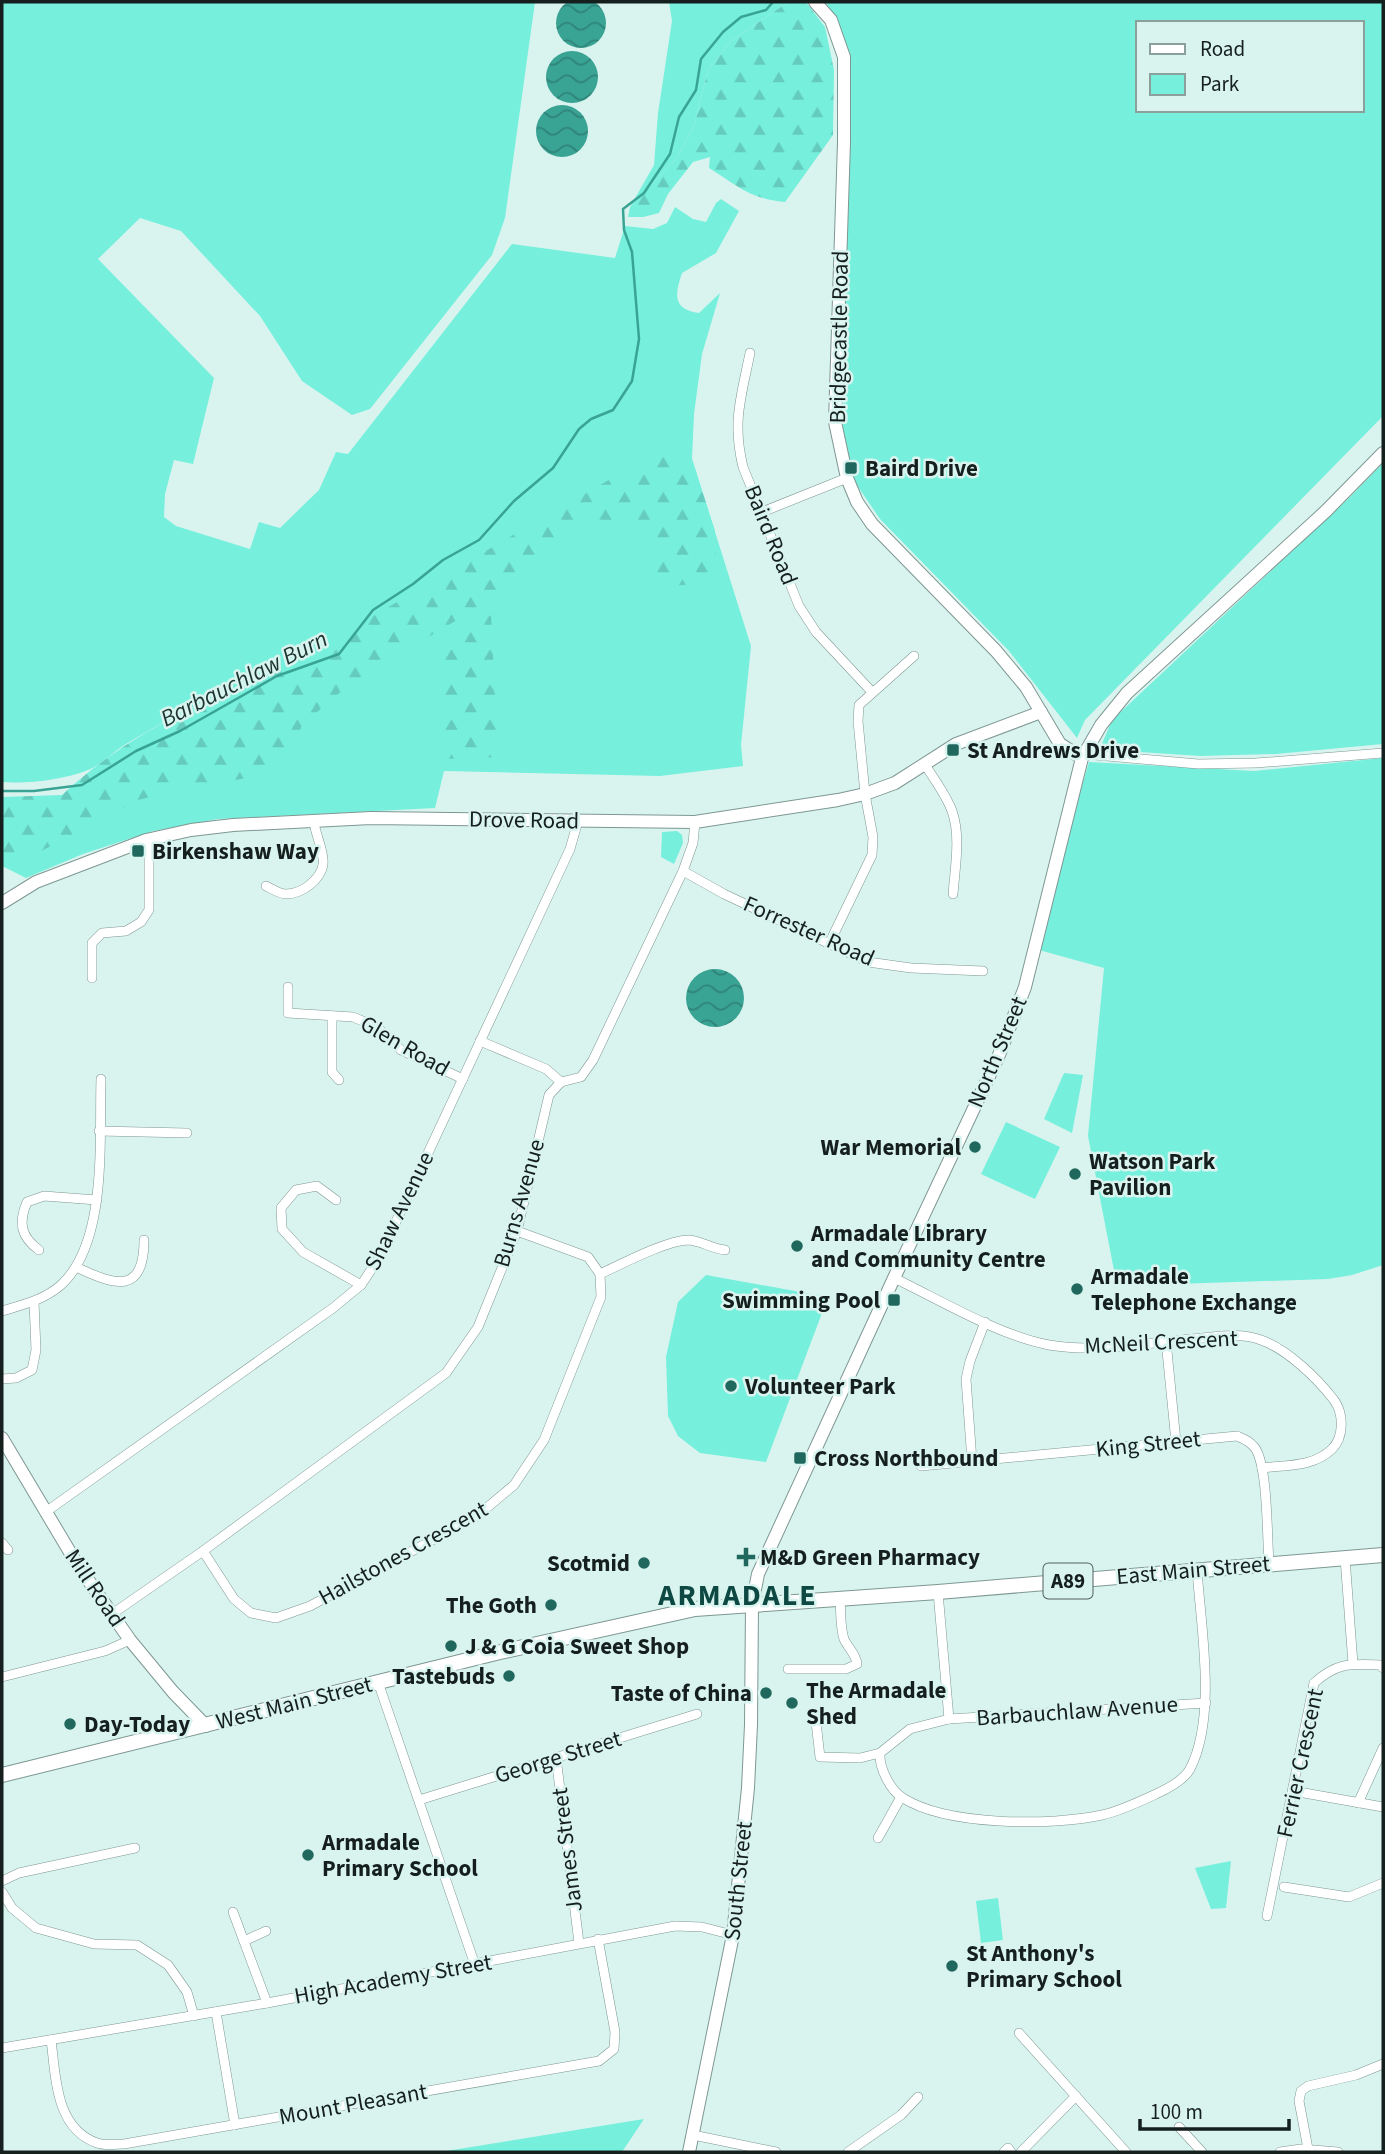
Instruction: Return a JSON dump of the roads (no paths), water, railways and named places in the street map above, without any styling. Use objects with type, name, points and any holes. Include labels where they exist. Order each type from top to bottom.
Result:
[{"type":"main road","name":"East Main Street","points":[[752,1605],[1383,1555]]},
{"type":"main road","name":"West Main Street","points":[[2,1775],[378,1682],[682,1611],[752,1605]]},
{"type":"street","name":"Bridgecastle Road","points":[[815,2],[831,20],[844,57],[835,422],[847,478],[857,502],[872,524],[996,651],[1026,687],[1060,744],[1084,756]]},
{"type":"street","name":"Baird Road","points":[[750,353],[737,420],[737,443],[743,467],[799,606],[816,632],[872,692]]},
{"type":"street","name":"North Street","points":[[752,1605],[758,1574],[999,1055],[1025,987],[1084,756],[1101,725],[1127,693],[1326,511],[1383,453]]},
{"type":"street","points":[[762,512],[847,478]]},
{"type":"street","points":[[829,944],[872,855],[873,838],[865,794],[859,705],[914,656]]},
{"type":"street","name":"Drove Road","points":[[2,903],[36,882],[146,840],[191,830],[233,825],[371,818],[695,822],[865,794],[895,783],[956,744],[1041,712]]},
{"type":"street","points":[[1084,756],[1198,764],[1256,763],[1383,753]]},
{"type":"street","points":[[924,763],[954,815],[956,853],[953,894]]},
{"type":"street","points":[[266,886],[284,895],[300,892],[315,881],[323,864],[314,821]]},
{"type":"street","name":"Shaw Avenue","points":[[47,1511],[333,1308],[361,1285],[379,1258],[463,1079],[570,849],[578,821]]},
{"type":"street","points":[[480,1041],[546,1069],[561,1082],[581,1077],[593,1060],[683,871],[693,844],[695,822]]},
{"type":"street","points":[[92,978],[92,943],[102,933],[126,931],[141,922],[149,909],[149,852],[146,840]]},
{"type":"street","name":"Forrester Road","points":[[683,871],[724,894],[868,962],[911,968],[983,971]]},
{"type":"street","name":"Glen Road","points":[[288,987],[288,1013],[353,1017],[377,1027],[401,1050],[463,1079]]},
{"type":"street","points":[[332,1016],[332,1072],[339,1080]]},
{"type":"street","points":[[2,1311],[34,1302],[60,1286],[76,1267],[91,1233],[97,1200],[101,1079]]},
{"type":"street","name":"Burns Avenue","points":[[112,1614],[446,1373],[478,1327],[517,1231],[549,1095],[561,1082]]},
{"type":"street","points":[[99,1131],[187,1133]]},
{"type":"street","points":[[336,1200],[317,1186],[296,1190],[281,1208],[282,1229],[303,1252],[361,1285]]},
{"type":"street","points":[[39,1250],[27,1241],[22,1230],[22,1214],[27,1202],[44,1196],[97,1200]]},
{"type":"street","points":[[517,1231],[588,1257],[600,1274],[670,1244],[690,1240],[712,1249],[725,1250]]},
{"type":"street","points":[[76,1267],[103,1280],[125,1281],[139,1273],[144,1260],[144,1240]]},
{"type":"street","name":"Hailstones Crescent","points":[[202,1551],[234,1599],[251,1612],[276,1618],[310,1606],[477,1516],[514,1485],[544,1440],[601,1297],[600,1274]]},
{"type":"street","name":"McNeil Crescent","points":[[894,1278],[1027,1340],[1068,1347],[1112,1346],[1234,1335],[1260,1339],[1294,1359],[1335,1402],[1341,1418],[1341,1435],[1327,1454],[1312,1462],[1262,1468]]},
{"type":"street","points":[[2,1379],[16,1378],[32,1370],[36,1350],[34,1302]]},
{"type":"street","points":[[972,1461],[966,1380],[970,1360],[985,1322]]},
{"type":"street","points":[[1166,1341],[1176,1442]]},
{"type":"street","name":"King Street","points":[[921,1466],[1237,1436],[1249,1441],[1257,1450],[1262,1468],[1269,1563]]},
{"type":"street","name":"Mill Road","points":[[3,1442],[77,1564],[130,1640],[205,1726]]},
{"type":"street","points":[[1345,1558],[1353,1664]]},
{"type":"street","points":[[880,1753],[880,1762],[886,1778],[901,1797],[933,1811],[970,1818],[1006,1821],[1056,1820],[1102,1815],[1137,1804],[1167,1789],[1189,1772],[1204,1732],[1206,1703],[1197,1570]]},
{"type":"street","name":"Barbauchlaw Avenue","points":[[938,1592],[949,1719],[1206,1703]]},
{"type":"street","points":[[788,1670],[846,1669],[858,1664],[843,1633],[840,1599]]},
{"type":"street","name":"South Street","points":[[689,2152],[733,1935],[750,1755],[752,1605]]},
{"type":"street","points":[[2,1677],[105,1651],[130,1640]]},
{"type":"street","name":"Ferrier Crescent","points":[[1267,1916],[1314,1683],[1330,1668],[1353,1664],[1380,1665],[1383,1668]]},
{"type":"street","points":[[378,1682],[475,1965]]},
{"type":"street","name":"George Street","points":[[419,1800],[697,1714]]},
{"type":"street","points":[[816,1722],[820,1757],[860,1758],[880,1753],[910,1728],[949,1719]]},
{"type":"street","points":[[1358,1803],[1383,1748]]},
{"type":"street","name":"James Street","points":[[556,1757],[579,1943]]},
{"type":"street","points":[[1293,1791],[1383,1807]]},
{"type":"street","points":[[878,1838],[901,1797]]},
{"type":"street","points":[[2,1881],[19,1873],[135,1848]]},
{"type":"street","points":[[1284,1887],[1349,1897],[1383,1884]]},
{"type":"street","points":[[2,1892],[12,1908],[36,1928],[94,1944],[137,1945],[168,1965],[187,1992],[194,2015]]},
{"type":"street","points":[[233,1912],[267,2003]]},
{"type":"street","name":"High Academy Street","points":[[2,2048],[267,2003],[678,1926],[702,1927],[733,1935]]},
{"type":"street","points":[[243,1941],[266,1931]]},
{"type":"street","name":"Mount Pleasant","points":[[51,2040],[58,2096],[65,2114],[79,2133],[99,2144],[124,2144],[599,2061],[614,2049],[615,2032],[598,1939]]},
{"type":"street","points":[[216,2012],[235,2125]]},
{"type":"street","points":[[1019,2033],[1126,2152]]},
{"type":"street","points":[[1308,2149],[1299,2101],[1301,2091],[1383,2064]]},
{"type":"street","points":[[1021,2152],[1076,2096]]},
{"type":"street","points":[[848,2152],[901,2115],[918,2097]]},
{"type":"street","points":[[1180,2127],[1202,2152]]},
{"type":"street","points":[[693,2135],[776,2152]]},
{"type":"street","points":[[1003,2152],[1008,2148],[1011,2152]]},
{"type":"street","points":[[1280,2152],[1308,2149],[1338,2152]]},
{"type":"water","points":[[572,0],[590,0],[604,14],[604,32],[590,46],[572,46],[558,32],[558,14]]},
{"type":"water","points":[[572,51],[582,53],[590,59],[596,67],[596,87],[590,95],[582,101],[572,103],[562,101],[554,95],[548,87],[546,77],[548,67],[554,59],[562,53]]},
{"type":"water","points":[[562,105],[572,107],[580,113],[586,121],[586,141],[580,149],[572,155],[562,157],[552,155],[544,149],[538,141],[536,131],[538,121],[544,113],[552,107]]},
{"type":"water","points":[[715,969],[726,971],[739,982],[744,998],[742,1009],[731,1022],[715,1027],[704,1025],[691,1014],[686,998],[688,987],[699,974]]},
{"type":"waterway","name":"Barbauchlaw Burn","points":[[2,791],[34,791],[82,785],[136,751],[180,731],[277,676],[339,654],[373,610],[443,560],[479,540],[514,501],[553,468],[579,429],[591,419],[613,410],[632,381],[639,339],[632,252],[624,230],[623,209],[644,193],[670,154],[679,117],[696,90],[701,59],[723,32],[741,17],[766,10],[773,2]]},
{"type":"place","name":"Baird Drive","points":[[851,468]]},
{"type":"place","name":"St Andrews Drive","points":[[953,750]]},
{"type":"place","name":"Birkenshaw Way","points":[[138,851]]},
{"type":"place","name":"War Memorial","points":[[975,1147]]},
{"type":"place","name":"Watson Park Pavilion","points":[[1075,1174]]},
{"type":"place","name":"Armadale Library and Community Centre","points":[[797,1246]]},
{"type":"place","name":"Armadale Telephone Exchange","points":[[1077,1289]]},
{"type":"place","name":"Swimming Pool","points":[[894,1300]]},
{"type":"place","name":"Volunteer Park","points":[[731,1386]]},
{"type":"place","name":"Cross Northbound","points":[[800,1458]]},
{"type":"place","name":"M&D Green Pharmacy","points":[[746,1557]]},
{"type":"place","name":"Scotmid","points":[[644,1563]]},
{"type":"place","name":"The Goth","points":[[551,1605]]},
{"type":"place","name":"J & G Coia Sweet Shop","points":[[451,1646]]},
{"type":"place","name":"Tastebuds","points":[[509,1676]]},
{"type":"place","name":"Taste of China","points":[[766,1693]]},
{"type":"place","name":"The Armadale Shed","points":[[792,1703]]},
{"type":"place","name":"Day-Today","points":[[70,1724]]},
{"type":"place","name":"Armadale Primary School","points":[[308,1855]]},
{"type":"place","name":"St Anthony's Primary School","points":[[952,1966]]},
{"type":"district","name":"ARMADALE","points":[[738,1595]]}]
